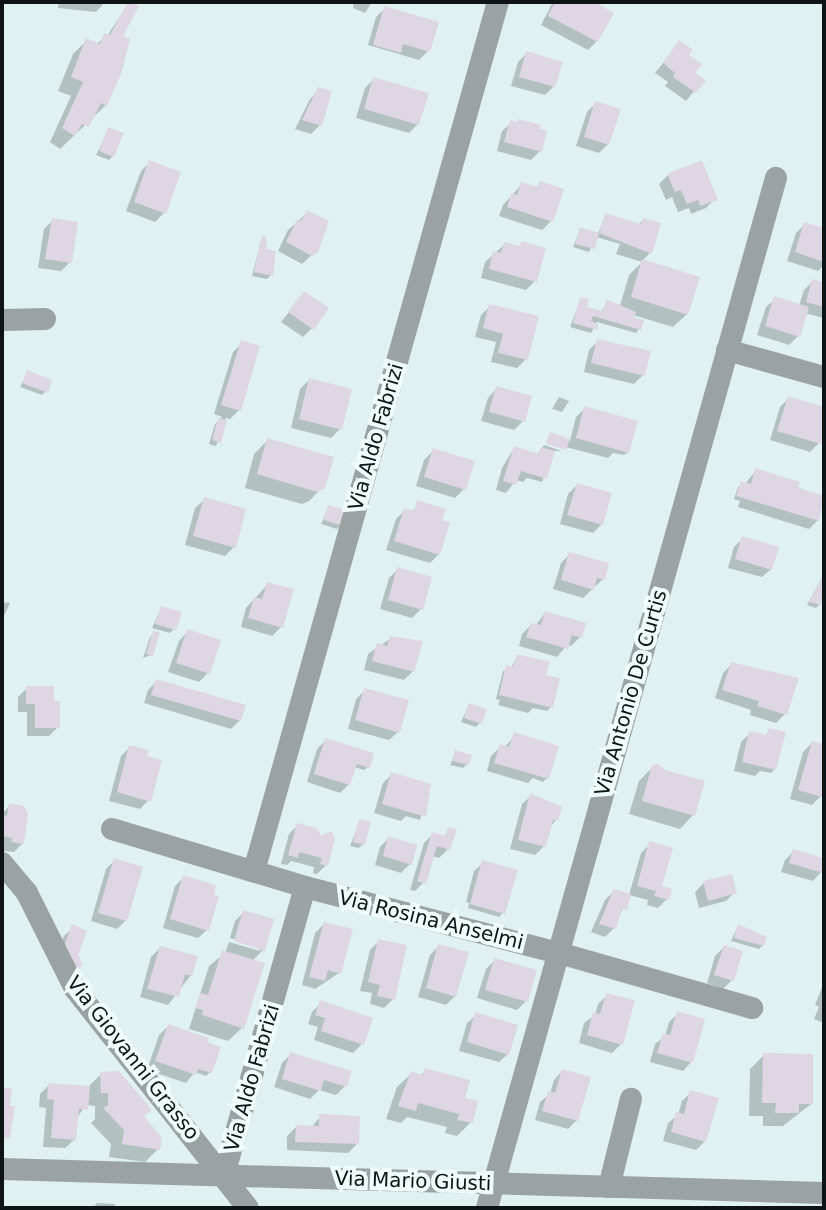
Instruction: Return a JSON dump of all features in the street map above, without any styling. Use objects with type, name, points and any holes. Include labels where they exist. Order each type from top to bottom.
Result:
[{"type":"street","name":"Via Aldo Fabrizi","points":[[254,871],[498,2]]},
{"type":"street","name":"Via Antonio De Curtis","points":[[487,1208],[776,178]]},
{"type":"street","points":[[2,320],[45,319]]},
{"type":"street","points":[[727,350],[824,377]]},
{"type":"street","name":"Via Rosina Anselmi","points":[[112,829],[305,887],[559,953],[752,1008]]},
{"type":"street","name":"Via Giovanni Grasso","points":[[2,863],[27,893],[75,989],[248,1208]]},
{"type":"street","name":"Via Aldo Fabrizi","points":[[224,1175],[305,887]]},
{"type":"street","points":[[609,1187],[631,1099]]},
{"type":"street","name":"Via Mario Giusti","points":[[2,1169],[609,1187],[708,1199],[824,1193]]},
{"type":"building","points":[[128,2],[139,6],[123,36],[130,39],[122,71],[107,106],[101,103],[89,127],[82,124],[75,136],[62,128],[83,82],[71,77],[86,38],[100,44],[104,33],[110,35]]},
{"type":"building","points":[[555,2],[594,2],[614,13],[598,42],[548,16]]},
{"type":"building","points":[[384,6],[439,22],[430,52],[403,44],[401,53],[373,45]]},
{"type":"building","points":[[679,40],[693,50],[689,55],[702,64],[695,73],[706,80],[696,93],[673,77],[675,73],[663,63]]},
{"type":"building","points":[[526,51],[563,62],[555,87],[519,77]]},
{"type":"building","points":[[373,77],[429,93],[419,125],[364,109]]},
{"type":"building","points":[[318,87],[332,91],[322,126],[302,120]]},
{"type":"building","points":[[595,101],[621,109],[609,145],[584,137]]},
{"type":"building","points":[[518,119],[541,125],[540,129],[547,131],[542,152],[504,142],[510,120],[517,122]]},
{"type":"building","points":[[108,127],[124,133],[114,157],[99,151]]},
{"type":"building","points":[[149,160],[181,172],[166,214],[134,202]]},
{"type":"building","points":[[702,160],[718,200],[700,206],[698,200],[687,204],[681,190],[675,192],[667,174]]},
{"type":"building","points":[[540,181],[564,189],[553,222],[507,207],[511,193],[517,195],[521,182],[538,187]]},
{"type":"building","points":[[307,210],[329,221],[318,252],[312,256],[286,242],[297,219],[301,221]]},
{"type":"building","points":[[605,213],[641,224],[643,218],[661,223],[652,254],[599,233]]},
{"type":"building","points":[[52,218],[78,222],[72,263],[45,259]]},
{"type":"building","points":[[804,222],[824,228],[824,262],[795,252]]},
{"type":"building","points":[[580,227],[599,233],[595,249],[575,244]]},
{"type":"building","points":[[262,235],[266,236],[267,249],[276,251],[273,276],[254,272]]},
{"type":"building","points":[[521,241],[546,248],[537,282],[489,269],[493,251],[501,253],[504,242],[520,246]]},
{"type":"building","points":[[642,259],[700,277],[688,315],[631,297]]},
{"type":"building","points":[[812,279],[824,282],[824,307],[806,302]]},
{"type":"building","points":[[304,291],[329,308],[314,330],[288,312]]},
{"type":"building","points":[[774,296],[809,307],[800,337],[765,326]]},
{"type":"building","points":[[580,297],[589,299],[587,307],[603,311],[606,299],[636,312],[634,318],[644,320],[641,330],[593,316],[591,321],[598,324],[597,330],[573,323]]},
{"type":"building","points":[[489,304],[539,316],[528,360],[498,353],[503,334],[483,328]]},
{"type":"building","points":[[597,339],[651,351],[645,376],[591,363]]},
{"type":"building","points":[[241,340],[260,346],[241,411],[221,405]]},
{"type":"building","points":[[27,370],[52,380],[48,393],[22,383]]},
{"type":"building","points":[[309,378],[352,389],[342,430],[299,419]]},
{"type":"building","points":[[496,386],[532,396],[525,422],[489,412]]},
{"type":"building","points":[[788,396],[824,407],[821,444],[777,431]]},
{"type":"building","points":[[584,406],[638,421],[629,453],[576,438]]},
{"type":"building","points":[[218,418],[227,420],[221,443],[212,440]]},
{"type":"building","points":[[550,432],[570,439],[566,450],[546,444]]},
{"type":"building","points":[[267,438],[334,457],[325,488],[317,492],[257,474]]},
{"type":"building","points":[[514,446],[539,454],[541,447],[555,451],[547,479],[521,471],[516,485],[503,481]]},
{"type":"building","points":[[433,448],[475,461],[466,490],[424,477]]},
{"type":"building","points":[[755,468],[800,482],[798,488],[824,496],[819,521],[736,496],[741,481],[751,484]]},
{"type":"building","points":[[577,483],[612,493],[603,525],[567,515]]},
{"type":"building","points":[[204,497],[246,509],[236,548],[193,536]]},
{"type":"building","points":[[417,500],[446,509],[442,520],[450,522],[440,555],[394,541],[404,508],[414,511]]},
{"type":"building","points":[[328,505],[348,511],[343,526],[324,520]]},
{"type":"building","points":[[742,536],[779,547],[772,570],[735,559]]},
{"type":"building","points":[[569,552],[609,563],[605,580],[597,578],[594,590],[561,580]]},
{"type":"building","points":[[397,567],[432,577],[423,610],[388,600]]},
{"type":"building","points":[[824,574],[821,605],[809,602]]},
{"type":"building","points":[[267,582],[294,589],[283,628],[248,618],[254,597],[262,599]]},
{"type":"building","points":[[161,606],[182,612],[176,630],[155,624]]},
{"type":"building","points":[[545,611],[586,623],[582,638],[572,635],[568,649],[526,637],[531,623],[541,625]]},
{"type":"building","points":[[187,629],[221,640],[210,674],[176,663]]},
{"type":"building","points":[[153,631],[160,632],[153,656],[146,654]]},
{"type":"building","points":[[390,636],[423,641],[414,672],[372,661],[377,643],[387,646]]},
{"type":"building","points":[[517,654],[550,662],[546,675],[560,678],[553,708],[499,695],[506,665],[513,667]]},
{"type":"building","points":[[731,662],[799,678],[787,715],[757,706],[759,701],[722,690]]},
{"type":"building","points":[[156,679],[246,705],[241,721],[151,695]]},
{"type":"building","points":[[26,686],[54,686],[54,701],[60,701],[60,728],[35,728],[35,704],[26,704]]},
{"type":"building","points":[[364,688],[409,700],[400,733],[355,720]]},
{"type":"building","points":[[469,703],[487,709],[482,724],[464,718]]},
{"type":"building","points":[[769,728],[786,732],[776,770],[742,762],[749,731],[767,735]]},
{"type":"building","points":[[514,732],[559,746],[549,779],[494,763],[500,744],[509,747]]},
{"type":"building","points":[[325,738],[374,753],[370,768],[357,764],[350,785],[314,774]]},
{"type":"building","points":[[812,741],[824,744],[822,797],[798,790]]},
{"type":"building","points":[[129,745],[149,750],[147,756],[162,760],[151,802],[117,792]]},
{"type":"building","points":[[455,750],[472,755],[469,765],[452,761]]},
{"type":"building","points":[[658,764],[665,770],[705,781],[695,816],[642,801],[652,765]]},
{"type":"building","points":[[391,772],[431,784],[426,817],[382,804]]},
{"type":"building","points":[[530,793],[562,807],[558,821],[553,820],[546,847],[518,840]]},
{"type":"building","points":[[9,803],[24,806],[28,814],[24,844],[11,842],[12,838],[2,836],[2,815],[7,816]]},
{"type":"building","points":[[359,819],[371,822],[365,845],[353,842]]},
{"type":"building","points":[[297,823],[317,828],[321,836],[332,831],[335,839],[328,866],[320,864],[322,858],[299,852],[298,858],[288,855]]},
{"type":"building","points":[[448,827],[457,829],[450,850],[437,846],[426,884],[417,881],[432,832],[446,836]]},
{"type":"building","points":[[388,836],[417,845],[412,865],[383,856]]},
{"type":"building","points":[[649,841],[673,848],[662,886],[672,889],[669,900],[654,896],[656,891],[637,886]]},
{"type":"building","points":[[793,849],[824,858],[823,873],[789,863]]},
{"type":"building","points":[[114,858],[143,867],[127,921],[98,913]]},
{"type":"building","points":[[482,860],[518,870],[505,914],[470,904]]},
{"type":"building","points":[[732,874],[737,893],[708,901],[703,881]]},
{"type":"building","points":[[183,875],[216,885],[214,895],[219,896],[209,931],[170,919]]},
{"type":"building","points":[[614,889],[631,894],[627,910],[622,908],[616,929],[599,924]]},
{"type":"building","points":[[243,910],[274,919],[265,951],[234,941]]},
{"type":"building","points":[[324,922],[353,929],[341,974],[328,970],[325,981],[309,977]]},
{"type":"building","points":[[72,924],[87,931],[78,955],[83,965],[75,970],[63,949]]},
{"type":"building","points":[[738,924],[767,937],[764,946],[734,938]]},
{"type":"building","points":[[378,939],[407,945],[395,1000],[377,996],[380,985],[368,982]]},
{"type":"building","points":[[438,944],[469,952],[456,997],[426,988]]},
{"type":"building","points":[[724,945],[743,951],[734,981],[714,975]]},
{"type":"building","points":[[160,946],[198,956],[192,976],[185,974],[179,997],[147,989]]},
{"type":"building","points":[[222,950],[265,963],[244,1029],[202,1015],[203,1010],[195,1008],[200,993],[208,995]]},
{"type":"building","points":[[494,958],[537,970],[528,1002],[485,990]]},
{"type":"building","points":[[606,993],[635,1000],[623,1045],[587,1035],[593,1012],[600,1014]]},
{"type":"building","points":[[320,1000],[373,1018],[364,1045],[321,1031],[325,1018],[315,1015]]},
{"type":"building","points":[[677,1011],[705,1019],[693,1063],[657,1053],[663,1033],[670,1035]]},
{"type":"building","points":[[475,1012],[518,1025],[509,1055],[467,1042]]},
{"type":"building","points":[[168,1024],[209,1038],[207,1042],[221,1047],[212,1073],[198,1069],[196,1075],[155,1061]]},
{"type":"building","points":[[290,1052],[352,1071],[347,1087],[324,1080],[321,1091],[282,1079]]},
{"type":"building","points":[[763,1053],[813,1054],[813,1104],[799,1104],[799,1113],[775,1113],[776,1103],[762,1103]]},
{"type":"building","points":[[424,1068],[470,1080],[465,1098],[478,1101],[473,1123],[457,1120],[459,1114],[418,1103],[416,1111],[398,1106],[411,1071],[423,1075]]},
{"type":"building","points":[[562,1069],[591,1077],[578,1121],[542,1111],[548,1091],[555,1093]]},
{"type":"building","points":[[119,1071],[152,1110],[144,1116],[162,1138],[160,1150],[122,1144],[124,1130],[103,1108],[108,1105],[108,1093],[101,1093],[100,1072]]},
{"type":"building","points":[[48,1083],[90,1086],[88,1110],[79,1109],[76,1140],[51,1138],[54,1100],[47,1099]]},
{"type":"building","points":[[2,1088],[12,1088],[10,1106],[15,1106],[10,1138],[2,1138]]},
{"type":"building","points":[[690,1090],[719,1098],[706,1142],[671,1132],[676,1112],[684,1114]]},
{"type":"building","points":[[319,1114],[360,1116],[359,1144],[295,1142],[296,1125],[319,1126]]}]
